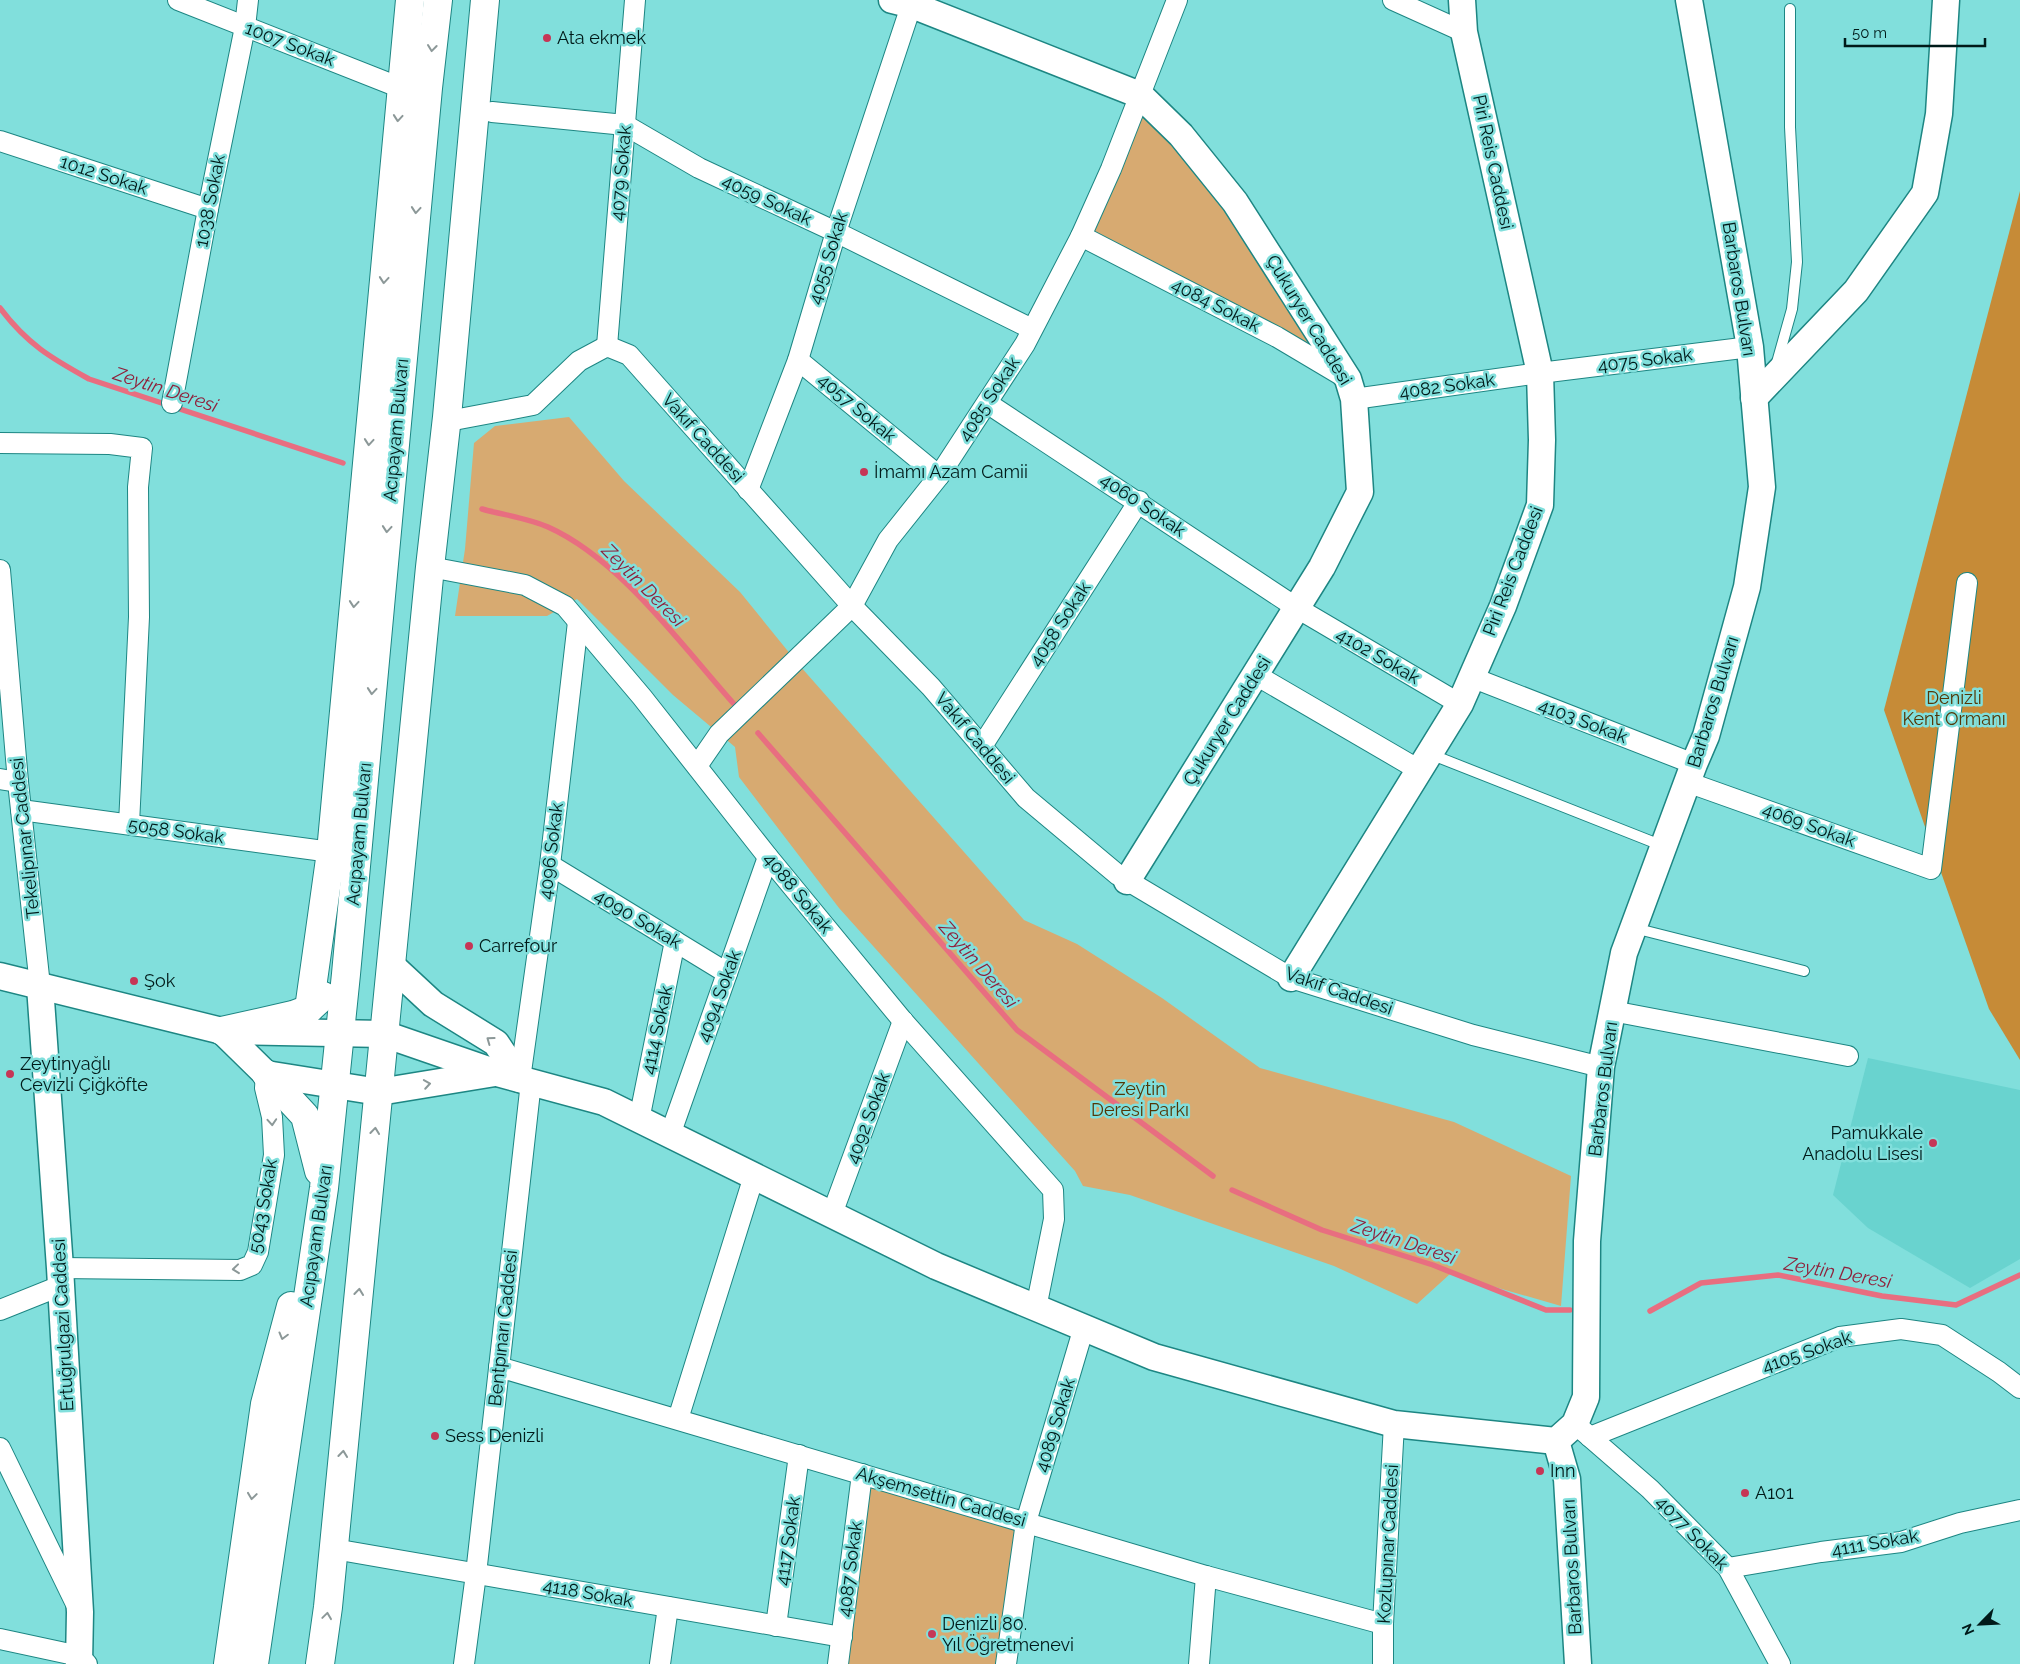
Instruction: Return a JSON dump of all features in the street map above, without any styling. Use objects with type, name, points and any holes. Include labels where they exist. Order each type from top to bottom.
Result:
[{"type":"main road","points":[[309,1009],[331,852],[410,0]]},
{"type":"main road","name":"Acıpayam Bulvarı","points":[[254,1664],[324,1188],[346,974],[428,88],[438,0]]},
{"type":"main road","points":[[320,1664],[334,1549],[430,567],[447,417],[485,0]]},
{"type":"main road","points":[[222,1030],[293,1015],[309,1009],[346,974]]},
{"type":"main road","points":[[228,1664],[265,1404],[324,1188],[305,1116],[266,1074]]},
{"type":"street","name":"1007 Sokak","points":[[178,0],[401,88]]},
{"type":"street","name":"1038 Sokak","points":[[172,403],[245,27],[248,0]]},
{"type":"street","name":"4079 Sokak","points":[[607,346],[635,0]]},
{"type":"street","name":"4085 Sokak","points":[[697,766],[719,734],[852,606],[888,540],[939,476],[1025,344],[1081,236],[1111,169],[1177,0]]},
{"type":"street","points":[[1393,0],[1464,32]]},
{"type":"street","name":"Piri Reis Caddesi","points":[[1290,978],[1460,704],[1503,606],[1540,505],[1542,440],[1540,372],[1464,32],[1462,0]]},
{"type":"street","name":"Barbaros Bulvarı","points":[[1578,1664],[1567,1479],[1574,1434],[1586,1397],[1587,1241],[1601,1067],[1624,953],[1706,736],[1747,587],[1762,487],[1750,348],[1690,0]]},
{"type":"street","points":[[1754,398],[1856,291],[1924,193],[1939,114],[1946,0]]},
{"type":"street","name":"Çukuryer Caddesi","points":[[905,8],[1143,89],[1235,202],[1351,389],[1360,492],[1322,567],[1127,881]]},
{"type":"street","name":"4055 Sokak","points":[[748,490],[798,360],[905,8]]},
{"type":"street","name":"4059 Sokak","points":[[492,112],[625,125],[699,168],[836,232],[1032,329]]},
{"type":"street","name":"1012 Sokak","points":[[0,141],[208,210]]},
{"type":"street","name":"4084 Sokak","points":[[1081,236],[1277,337],[1351,389]]},
{"type":"street","points":[[447,417],[459,419],[533,405],[579,361],[607,346]]},
{"type":"street","name":"Vakıf Caddesi","points":[[607,346],[628,356],[852,606],[932,687],[1026,798],[1127,881],[1290,978],[1473,1035],[1601,1067]]},
{"type":"street","name":"4075 Sokak","points":[[1540,372],[1750,348]]},
{"type":"street","name":"4057 Sokak","points":[[798,360],[939,476]]},
{"type":"street","name":"4082 Sokak","points":[[1351,389],[1540,372]]},
{"type":"street","name":"4060 Sokak","points":[[987,402],[1297,608]]},
{"type":"street","points":[[0,442],[110,444],[142,448],[138,488],[139,617],[129,824]]},
{"type":"street","name":"4058 Sokak","points":[[982,746],[1138,501]]},
{"type":"street","name":"4088 Sokak","points":[[430,567],[525,585],[565,606],[903,1021],[1053,1190],[1054,1219],[1036,1308]]},
{"type":"street","name":"Tekelipınar Caddesi","points":[[0,572],[9,781],[21,810],[40,986]]},
{"type":"street","name":"4069 Sokak","points":[[1691,773],[1931,868],[1966,584]]},
{"type":"street","name":"4102 Sokak","points":[[1297,608],[1460,704]]},
{"type":"street","name":"4096 Sokak","points":[[516,1078],[550,865],[578,622]]},
{"type":"street","points":[[1256,675],[1424,762]]},
{"type":"street","name":"4103 Sokak","points":[[1472,677],[1691,773]]},
{"type":"street","name":"5058 Sokak","points":[[21,810],[331,852]]},
{"type":"street","name":"4094 Sokak","points":[[670,1135],[768,857]]},
{"type":"street","name":"4090 Sokak","points":[[550,865],[727,973]]},
{"type":"street","name":"4114 Sokak","points":[[639,1120],[675,941]]},
{"type":"street","points":[[391,965],[433,1004],[496,1043],[516,1078]]},
{"type":"street","points":[[0,976],[222,1030],[384,1034],[516,1078],[604,1102],[936,1266],[1154,1356],[1394,1424],[1574,1434]]},
{"type":"street","name":"Ertuğrulgazi Caddesi","points":[[40,986],[60,1277],[82,1662]]},
{"type":"street","points":[[1612,1011],[1848,1056]]},
{"type":"street","name":"4092 Sokak","points":[[832,1214],[903,1021]]},
{"type":"street","points":[[222,1030],[266,1074],[379,1092],[516,1078]]},
{"type":"street","name":"5043 Sokak","points":[[60,1277],[240,1270],[252,1265],[258,1252],[274,1155],[272,1117],[266,1088],[266,1074]]},
{"type":"street","name":"Bentpınarı Caddesi","points":[[464,1664],[499,1367],[516,1078]]},
{"type":"street","points":[[678,1419],[754,1176]]},
{"type":"street","points":[[0,1310],[60,1277]]},
{"type":"street","name":"4089 Sokak","points":[[1006,1664],[1026,1522],[1084,1328]]},
{"type":"street","name":"4105 Sokak","points":[[1574,1434],[1840,1337],[1901,1329],[1942,1336],[1999,1372],[2020,1388]]},
{"type":"street","name":"Akşemsettin Caddesi","points":[[499,1367],[1206,1576],[1383,1624]]},
{"type":"street","name":"Kozlupınar Caddesi","points":[[1383,1664],[1383,1624],[1394,1424]]},
{"type":"street","name":"4077 Sokak","points":[[1574,1434],[1650,1489],[1728,1568],[1780,1664]]},
{"type":"street","points":[[0,1448],[80,1612]]},
{"type":"street","name":"4117 Sokak","points":[[776,1626],[800,1456]]},
{"type":"street","name":"4087 Sokak","points":[[838,1664],[862,1474]]},
{"type":"street","name":"4111 Sokak","points":[[1728,1568],[1821,1552],[1900,1542],[1960,1524],[2020,1510]]},
{"type":"street","name":"4118 Sokak","points":[[334,1549],[842,1637]]},
{"type":"street","points":[[1199,1664],[1206,1576]]},
{"type":"street","points":[[660,1664],[668,1607]]},
{"type":"street","points":[[0,1639],[82,1662]]},
{"type":"lane","points":[[1772,379],[1792,309],[1797,262],[1790,128],[1790,9]]},
{"type":"lane","points":[[1424,762],[1664,846]]},
{"type":"lane","points":[[1633,928],[1804,971]]},
{"type":"shaded area","name":"Pamukkale Anadolu Lisesi","points":[[1868,1058],[2020,1090],[2020,1259],[1970,1288],[1868,1228],[1833,1195]]},
{"type":"green space","points":[[1145,112],[1246,235],[1323,358],[1089,231],[1139,118]]},
{"type":"green space","name":"Denizli Kent Ormanı","points":[[2020,191],[2020,1060],[1989,1009],[1884,710]]},
{"type":"green space","name":"Zeytin Deresi Parkı","points":[[569,417],[624,481],[740,592],[800,666],[1024,920],[1077,944],[1162,998],[1260,1068],[1454,1122],[1571,1176],[1561,1306],[1450,1274],[1417,1304],[1334,1266],[1130,1195],[1083,1186],[1075,1171],[839,908],[739,777],[735,747],[673,695],[577,599],[547,616],[455,616],[465,549],[474,443],[495,426]]},
{"type":"green space","points":[[869,1486],[1020,1524],[1001,1664],[846,1664]]},
{"type":"waterway","name":"Zeytin Deresi","points":[[0,308],[10,321],[40,349],[89,379],[343,463]]},
{"type":"waterway","name":"Zeytin Deresi","points":[[482,509],[548,527],[575,541],[600,560],[649,606],[734,704]]},
{"type":"waterway","name":"Zeytin Deresi","points":[[758,733],[1017,1030],[1213,1176]]},
{"type":"waterway","name":"Zeytin Deresi","points":[[1232,1190],[1322,1230],[1433,1265],[1546,1310],[1570,1310]]},
{"type":"waterway","name":"Zeytin Deresi","points":[[1650,1311],[1701,1283],[1778,1275],[1882,1296],[1956,1305],[2020,1275]]},
{"type":"place","name":"Ata ekmek","points":[[547,38]]},
{"type":"place","name":"İmamı Azam Camii","points":[[864,472]]},
{"type":"place","name":"Carrefour","points":[[469,946]]},
{"type":"place","name":"Şok","points":[[134,981]]},
{"type":"place","name":"Zeytinyağlı Cevizli Çiğköfte","points":[[10,1074]]},
{"type":"place","name":"Pamukkale Anadolu Lisesi","points":[[1933,1143]]},
{"type":"place","name":"Sess Denizli","points":[[435,1436]]},
{"type":"place","name":"Inn","points":[[1540,1471]]},
{"type":"place","name":"A101","points":[[1745,1493]]},
{"type":"place","name":"Denizli 80. Yıl Öğretmenevi","points":[[932,1634]]}]
